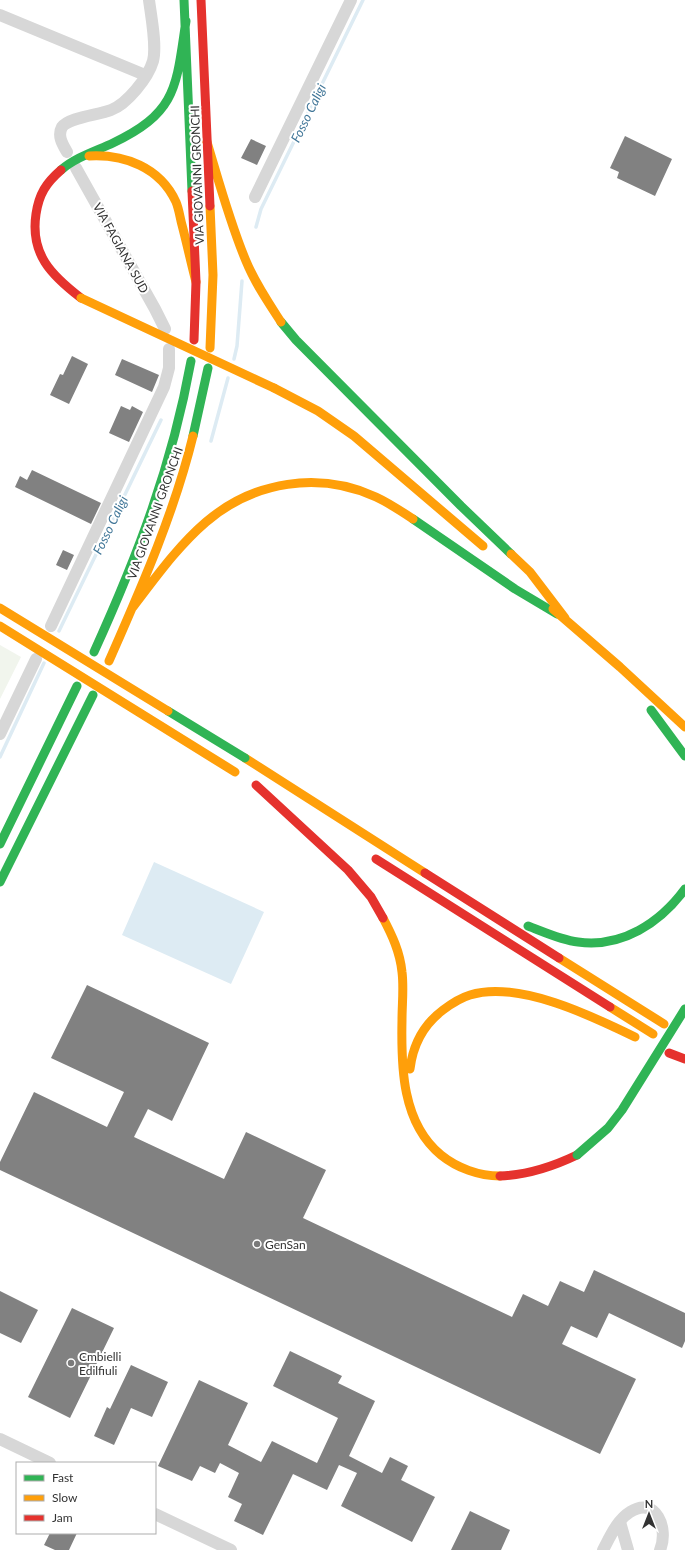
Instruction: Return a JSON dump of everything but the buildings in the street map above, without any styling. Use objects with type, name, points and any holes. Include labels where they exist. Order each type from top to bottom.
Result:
[{"type":"main road","name":"VIA GIOVANNI GRONCHI","points":[[184,0],[196,282],[194,340]]},
{"type":"main road","name":"VIA GIOVANNI GRONCHI","points":[[201,0],[213,275],[210,348]]},
{"type":"main road","points":[[78,162],[132,133],[154,117],[164,106],[176,82],[186,21]]},
{"type":"main road","points":[[207,142],[246,261],[258,286],[283,325],[296,340],[461,506],[530,572],[564,618]]},
{"type":"main road","points":[[196,282],[176,202],[171,191],[164,182],[146,168],[125,158],[104,155],[64,166],[44,187],[35,210],[34,233],[40,256],[52,274],[81,298],[274,388],[318,411],[354,436],[488,551]]},
{"type":"main road","name":"VIA GIOVANNI GRONCHI","points":[[94,652],[137,555],[153,508],[178,427],[186,395],[191,361]]},
{"type":"main road","name":"VIA GIOVANNI GRONCHI","points":[[109,661],[133,607],[168,516],[192,443],[208,368]]},
{"type":"main road","points":[[133,607],[177,550],[221,510],[254,491],[286,484],[315,482],[334,483],[352,487],[382,500],[452,545],[515,589],[564,618]]},
{"type":"main road","points":[[529,587],[611,661],[647,691],[685,727]]},
{"type":"main road","points":[[0,608],[245,758],[664,1024]]},
{"type":"main road","points":[[0,626],[295,809]]},
{"type":"main road","points":[[611,661],[653,685]]},
{"type":"main road","points":[[611,661],[660,720],[685,756]]},
{"type":"main road","points":[[0,844],[78,686]]},
{"type":"main road","points":[[0,882],[93,695]]},
{"type":"main road","points":[[245,778],[347,868],[367,891],[386,923],[401,964],[403,987],[402,1051],[407,1098],[413,1118],[424,1137],[434,1149],[448,1161],[465,1169],[500,1176],[530,1173],[560,1163],[577,1155],[602,1134],[622,1110],[685,1009]]},
{"type":"main road","points":[[368,855],[655,1036]]},
{"type":"main road","points":[[466,898],[562,939],[579,942],[598,942],[617,939],[636,933],[650,926],[673,905],[685,889]]},
{"type":"main road","points":[[407,1098],[411,1060],[414,1048],[427,1023],[444,1008],[473,994],[486,991],[500,991],[534,996],[596,1019],[644,1042]]},
{"type":"main road","points":[[685,1055],[671,1050],[685,1059]]},
{"type":"street","points":[[67,152],[60,137],[61,131],[65,125],[72,121],[110,111],[118,106],[133,94],[153,62],[154,55],[149,0]]},
{"type":"street","points":[[255,197],[351,0]]},
{"type":"street","points":[[0,15],[145,75]]},
{"type":"street","name":"VIA FAGIANA SUD","points":[[78,162],[165,329]]},
{"type":"street","points":[[51,626],[164,387],[170,368],[169,349]]},
{"type":"street","points":[[0,734],[36,658]]},
{"type":"street","points":[[0,1439],[48,1462]]},
{"type":"street","points":[[603,1550],[620,1522],[628,1513],[638,1508],[646,1508],[654,1511],[660,1518],[663,1528],[663,1542],[660,1550]]},
{"type":"street","points":[[156,1514],[231,1550]]},
{"type":"street","points":[[620,1522],[628,1550]]},
{"type":"shaded area","points":[[0,645],[21,657],[0,699]]},
{"type":"shaded area","points":[[154,862],[264,912],[231,984],[122,935]]},
{"type":"waterway","name":"Fosso Caligi","points":[[256,227],[261,209],[363,0]]},
{"type":"waterway","name":"Fosso Caligi","points":[[234,359],[237,346],[242,281]]},
{"type":"waterway","name":"Fosso Caligi","points":[[211,441],[228,378]]},
{"type":"waterway","name":"Fosso Caligi","points":[[59,631],[161,420]]},
{"type":"waterway","name":"Fosso Caligi","points":[[0,757],[44,663]]},
{"type":"traffic: fast","points":[[184,0],[192,191]]},
{"type":"traffic: fast","points":[[61,170],[80,158],[134,132],[150,120],[162,108],[170,95],[176,80],[186,21]]},
{"type":"traffic: fast","points":[[281,322],[296,340],[461,506],[511,554]]},
{"type":"traffic: fast","points":[[94,652],[125,580],[152,510],[174,437],[191,361]]},
{"type":"traffic: fast","points":[[193,436],[208,368]]},
{"type":"traffic: fast","points":[[413,519],[515,589],[557,614]]},
{"type":"traffic: fast","points":[[0,844],[77,686]]},
{"type":"traffic: fast","points":[[0,882],[93,695]]},
{"type":"traffic: fast","points":[[651,710],[685,756]]},
{"type":"traffic: fast","points":[[168,711],[245,758]]},
{"type":"traffic: fast","points":[[528,926],[565,940],[594,943],[610,941],[625,937],[652,922],[664,912],[685,889]]},
{"type":"traffic: fast","points":[[577,1155],[608,1128],[622,1110],[685,1009]]},
{"type":"traffic: slow","points":[[207,142],[240,247],[258,285],[281,322]]},
{"type":"traffic: slow","points":[[89,156],[115,157],[128,160],[140,165],[161,180],[176,202],[196,282]]},
{"type":"traffic: slow","points":[[210,206],[213,275],[210,348]]},
{"type":"traffic: slow","points":[[81,298],[274,388]]},
{"type":"traffic: slow","points":[[274,388],[318,411],[354,436],[483,546]]},
{"type":"traffic: slow","points":[[109,661],[145,578],[167,522],[193,436]]},
{"type":"traffic: slow","points":[[133,607],[186,541],[206,522],[225,508],[245,497],[266,489],[288,484],[332,484],[354,489],[376,497],[413,519]]},
{"type":"traffic: slow","points":[[511,554],[530,572],[565,618]]},
{"type":"traffic: slow","points":[[0,608],[168,711]]},
{"type":"traffic: slow","points":[[553,609],[620,667],[685,727]]},
{"type":"traffic: slow","points":[[0,626],[235,772]]},
{"type":"traffic: slow","points":[[245,758],[425,873]]},
{"type":"traffic: slow","points":[[383,918],[395,944],[401,965],[403,984],[402,1056],[406,1093],[411,1111],[418,1127],[428,1142],[447,1160],[476,1173],[500,1176]]},
{"type":"traffic: slow","points":[[559,958],[664,1024]]},
{"type":"traffic: slow","points":[[410,1069],[416,1043],[430,1022],[436,1016],[456,1001],[470,995],[489,992],[510,992],[554,1002],[598,1019],[635,1037]]},
{"type":"traffic: slow","points":[[610,1007],[653,1034]]},
{"type":"traffic: jam","points":[[201,0],[210,206]]},
{"type":"traffic: jam","points":[[61,170],[47,184],[41,195],[36,214],[36,241],[45,262],[52,272],[60,281],[81,298]]},
{"type":"traffic: jam","points":[[192,191],[196,282],[194,340]]},
{"type":"traffic: jam","points":[[256,785],[348,870],[371,897],[383,918]]},
{"type":"traffic: jam","points":[[376,859],[610,1007]]},
{"type":"traffic: jam","points":[[425,873],[559,958]]},
{"type":"traffic: jam","points":[[669,1053],[685,1059]]},
{"type":"traffic: jam","points":[[500,1176],[540,1170],[577,1155]]},
{"type":"place","name":"GenSan","points":[[257,1244]]},
{"type":"place","name":"Cmbielli Edilfiuli","points":[[71,1363]]}]
